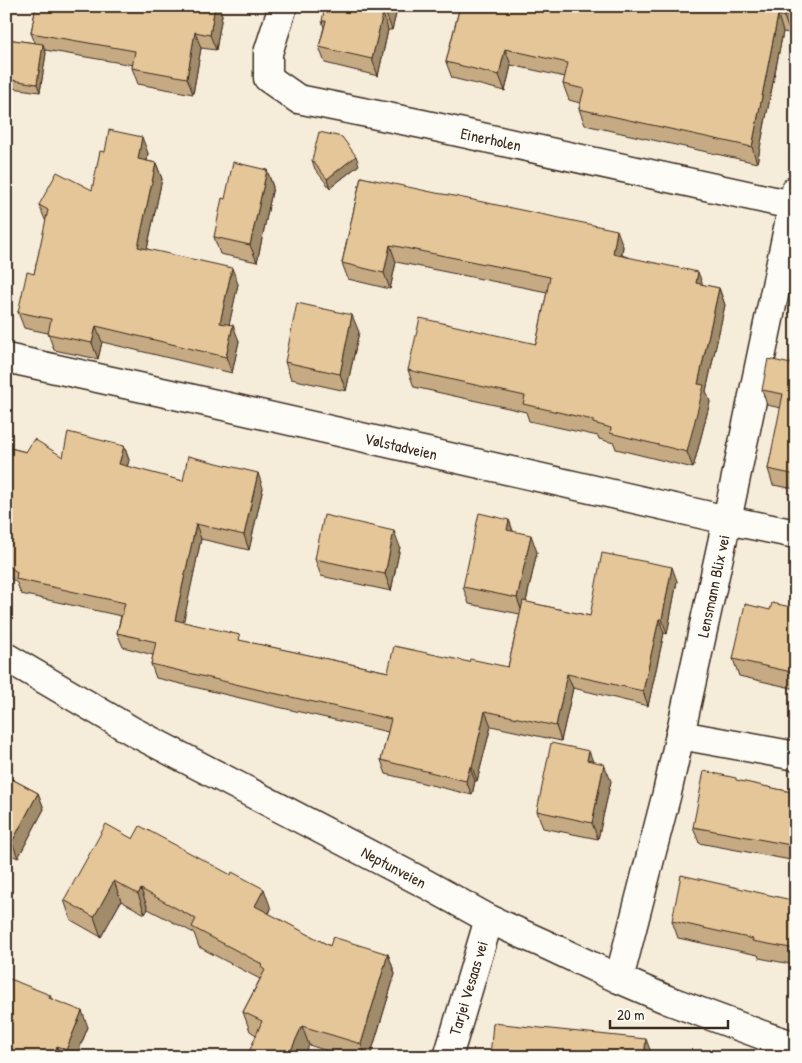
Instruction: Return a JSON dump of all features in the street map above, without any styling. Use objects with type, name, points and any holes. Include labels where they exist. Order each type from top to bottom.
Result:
[{"type":"street","name":"Einerholen","points":[[284,6],[268,52],[268,78],[298,99],[794,198]]},
{"type":"street","name":"Lensmann Blix vei","points":[[619,979],[680,735],[794,198]]},
{"type":"street","name":"Vølstadveien","points":[[6,358],[796,534]]},
{"type":"street","name":"Neptunveien","points":[[6,658],[134,732],[426,884],[489,919],[668,1000],[796,1046]]},
{"type":"street","points":[[680,735],[796,756]]},
{"type":"street","name":"Tarjei Vesaas vei","points":[[448,1057],[489,919]]},
{"type":"building","points":[[36,6],[215,6],[210,35],[195,32],[187,78],[132,68],[135,51],[31,33]]},
{"type":"building","points":[[325,6],[388,6],[386,14],[383,13],[372,59],[319,47],[326,21],[322,21]]},
{"type":"building","points":[[460,6],[786,6],[784,17],[778,15],[752,147],[579,109],[584,89],[563,84],[568,63],[505,49],[499,75],[446,62]]},
{"type":"building","points":[[6,39],[43,44],[37,84],[6,79]]},
{"type":"building","points":[[109,130],[142,137],[138,159],[156,163],[138,247],[232,268],[220,323],[233,325],[226,357],[96,326],[92,343],[48,334],[51,319],[18,312],[27,272],[34,274],[48,210],[39,205],[57,172],[92,190],[100,151],[105,152]]},
{"type":"building","points":[[319,132],[342,137],[356,156],[327,179],[312,160]]},
{"type":"building","points":[[233,162],[267,170],[250,245],[214,237],[222,198],[225,199]]},
{"type":"building","points":[[361,177],[617,230],[613,254],[698,272],[696,283],[719,288],[698,384],[704,385],[687,452],[610,433],[611,428],[593,423],[593,420],[523,404],[525,396],[408,370],[420,318],[536,344],[550,277],[390,245],[384,273],[342,263]]},
{"type":"building","points":[[297,303],[352,315],[340,374],[285,362]]},
{"type":"building","points":[[796,341],[796,475],[768,469],[783,394],[762,390],[768,359],[791,364]]},
{"type":"building","points":[[68,432],[124,446],[119,464],[183,481],[188,456],[258,473],[244,535],[196,524],[175,620],[240,635],[239,640],[388,672],[394,646],[469,662],[470,659],[508,667],[523,601],[590,616],[602,553],[672,567],[662,619],[659,619],[643,691],[567,674],[556,726],[485,711],[472,767],[470,767],[466,781],[381,760],[391,719],[151,664],[156,642],[117,633],[125,603],[16,579],[17,572],[6,564],[6,447],[26,452],[34,439],[63,457]]},
{"type":"building","points":[[479,513],[509,520],[507,530],[531,535],[517,598],[463,587]]},
{"type":"building","points":[[324,515],[394,531],[385,574],[315,559]]},
{"type":"building","points":[[772,603],[796,608],[796,673],[733,659],[745,604],[770,610]]},
{"type":"building","points":[[551,743],[589,751],[587,760],[604,764],[592,823],[537,811]]},
{"type":"building","points":[[704,771],[796,793],[796,846],[693,827]]},
{"type":"building","points":[[6,776],[38,793],[12,842],[6,840]]},
{"type":"building","points":[[106,824],[133,839],[140,826],[231,875],[232,872],[264,889],[255,906],[330,946],[333,937],[388,954],[361,1044],[302,1026],[288,1057],[247,1057],[262,1021],[243,1012],[265,970],[261,967],[262,964],[192,927],[196,919],[141,889],[138,894],[114,881],[94,917],[64,900]]},
{"type":"building","points":[[681,875],[796,901],[796,949],[752,941],[753,939],[672,921]]},
{"type":"building","points":[[10,979],[50,995],[49,998],[82,1011],[66,1050],[57,1046],[53,1057],[6,1057],[6,989]]},
{"type":"building","points":[[493,1023],[646,1039],[644,1057],[490,1057]]}]
